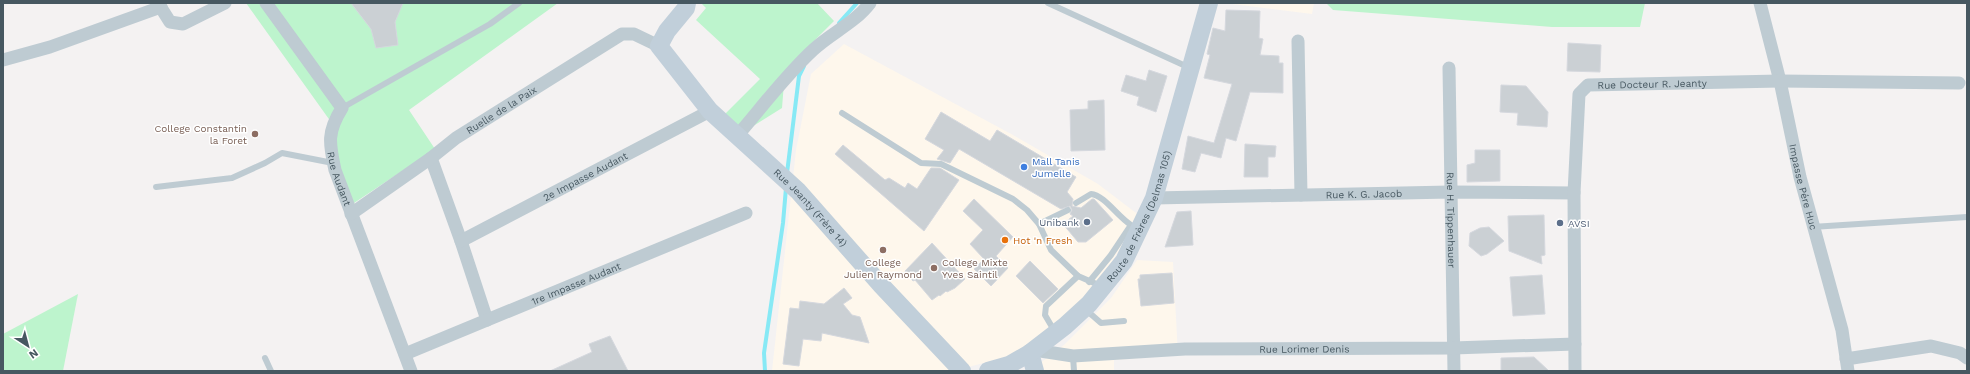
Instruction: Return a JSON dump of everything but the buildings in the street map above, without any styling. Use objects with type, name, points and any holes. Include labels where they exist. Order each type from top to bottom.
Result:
[{"type":"street","points":[[3,60],[50,47],[159,5],[170,22],[183,24],[225,3]]},
{"type":"street","points":[[266,3],[342,108]]},
{"type":"street","points":[[659,46],[667,31],[686,8],[687,3]]},
{"type":"street","points":[[737,136],[802,60],[835,31],[854,20],[870,3]]},
{"type":"street","name":"Route de Frères (Delmas 105)","points":[[988,371],[1009,365],[1032,352],[1056,333],[1084,308],[1096,284],[1124,261],[1136,227],[1154,198],[1209,3]]},
{"type":"street","name":"Impasse Pére Huc","points":[[1760,3],[1780,81],[1812,227],[1842,330],[1847,365]]},
{"type":"street","name":"Ruelle de la Paix","points":[[352,214],[431,158],[456,138],[622,34],[634,34],[659,46]]},
{"type":"street","points":[[1298,41],[1301,195]]},
{"type":"street","name":"Rue Jeanty (Frère 14)","points":[[659,46],[710,111],[798,191],[881,285],[962,371]]},
{"type":"street","name":"Rue H. Tippenhauer","points":[[1449,68],[1454,371]]},
{"type":"street","name":"Rue Docteur R. Jeanty","points":[[1575,371],[1574,193],[1579,94],[1588,85],[1780,81],[1959,83]]},
{"type":"street","name":"Rue Audant","points":[[342,108],[334,122],[329,146],[333,163],[411,371]]},
{"type":"street","name":"2e Impasse Audant","points":[[461,241],[710,111]]},
{"type":"street","points":[[431,158],[461,241],[487,320]]},
{"type":"street","name":"Rue K. G. Jacob","points":[[1154,198],[1450,192],[1574,193]]},
{"type":"street","name":"1re Impasse Audant","points":[[405,354],[746,213]]},
{"type":"street","name":"Rue Lorimer Denis","points":[[1032,352],[1073,356],[1185,349],[1453,348],[1575,344]]},
{"type":"street","points":[[1847,365],[1931,346],[1960,353],[1967,358]]},
{"type":"street","points":[[1032,352],[1035,371]]},
{"type":"lane","points":[[342,108],[490,24],[519,3]]},
{"type":"lane","points":[[1048,3],[1191,68]]},
{"type":"lane","points":[[842,113],[908,157],[921,163],[941,164],[1013,199],[1027,210],[1039,224],[1051,250],[1078,276],[1096,284]]},
{"type":"lane","points":[[156,187],[232,178],[265,163],[282,153],[333,163]]},
{"type":"lane","points":[[1076,203],[1090,194],[1098,196],[1123,220],[1136,227]]},
{"type":"lane","points":[[1039,224],[1068,210]]},
{"type":"lane","points":[[1812,227],[1967,217]]},
{"type":"lane","points":[[1056,333],[1045,314],[1046,306],[1078,276]]},
{"type":"lane","points":[[1084,308],[1101,323],[1124,321]]},
{"type":"lane","points":[[1073,356],[1074,371]]},
{"type":"lane","points":[[265,358],[271,371]]},
{"type":"shaded area","points":[[1224,3],[1314,3],[1312,14]]},
{"type":"shaded area","points":[[844,44],[1013,135],[1098,184],[1140,216],[1105,273],[1073,310],[1029,351],[953,371],[772,371],[796,150],[811,74]]},
{"type":"shaded area","points":[[1137,260],[1173,262],[1178,355],[1114,360],[1114,371],[1030,371],[1065,344],[1111,298]]},
{"type":"green space","points":[[246,3],[558,3],[409,110],[435,149],[354,203],[332,165],[331,122]]},
{"type":"green space","points":[[701,3],[817,3],[834,21],[800,55],[784,83],[782,108],[742,133],[724,115],[760,79],[696,20],[706,8]]},
{"type":"green space","points":[[1326,3],[1645,3],[1640,27],[1552,27],[1333,10]]},
{"type":"green space","points":[[78,294],[63,371],[3,371],[3,334]]},
{"type":"waterway","points":[[839,23],[857,3]]},
{"type":"waterway","points":[[787,173],[799,76],[804,66]]},
{"type":"waterway","points":[[765,371],[764,353],[783,223],[786,188]]},
{"type":"place","name":"College Constantin la Foret","points":[[255,134]]},
{"type":"place","name":"Mall Tanis Jumelle","points":[[1024,167]]},
{"type":"place","name":"Unibank","points":[[1087,222]]},
{"type":"place","name":"AVSI","points":[[1560,223]]},
{"type":"place","name":"Hot 'n Fresh","points":[[1005,240]]},
{"type":"place","name":"College Julien Raymond","points":[[883,250]]},
{"type":"place","name":"College Mixte Yves Saintil","points":[[934,268]]}]
